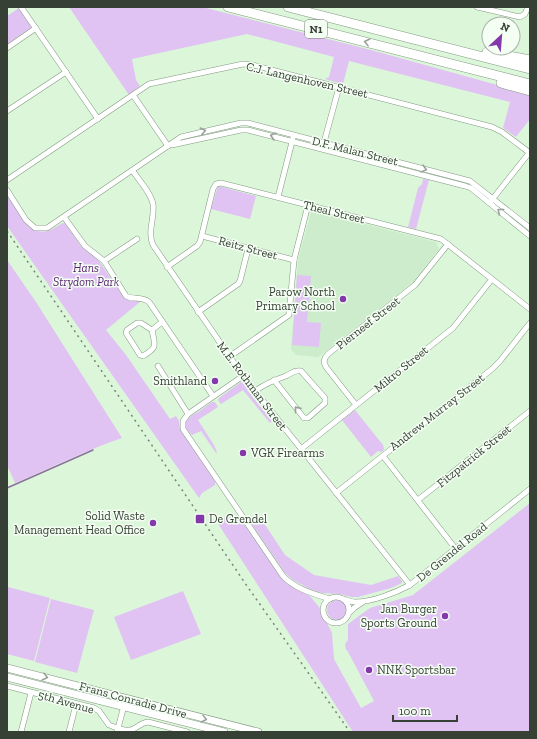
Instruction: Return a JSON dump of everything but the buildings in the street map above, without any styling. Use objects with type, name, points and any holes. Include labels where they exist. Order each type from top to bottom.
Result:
[{"type":"highway","name":"N1","points":[[228,7],[530,84]]},
{"type":"highway","name":"N1","points":[[288,7],[530,69]]},
{"type":"highway","points":[[415,39],[530,60]]},
{"type":"highway","points":[[405,52],[530,91]]},
{"type":"main road","name":"Frans Conradie Drive","points":[[7,668],[258,732]]},
{"type":"main road","name":"Frans Conradie Drive","points":[[7,677],[224,732]]},
{"type":"street","points":[[21,7],[98,118]]},
{"type":"street","points":[[477,7],[520,17],[525,14],[528,7]]},
{"type":"street","points":[[7,48],[36,28]]},
{"type":"street","name":"C.J. Langenhoven Street","points":[[7,180],[144,87],[153,83],[243,64],[253,65],[492,127],[502,132],[530,153]]},
{"type":"street","points":[[7,111],[66,72]]},
{"type":"street","points":[[322,149],[339,87]]},
{"type":"street","points":[[132,95],[168,146]]},
{"type":"street","points":[[243,123],[244,129]]},
{"type":"street","name":"D.F. Malan Street","points":[[7,190],[26,220],[34,228],[47,228],[133,171],[178,138],[185,135],[243,123],[470,181],[530,228]]},
{"type":"street","name":"D.F. Malan Street","points":[[168,146],[244,129],[471,188],[530,236]]},
{"type":"street","points":[[278,197],[293,135]]},
{"type":"street","points":[[489,203],[530,153]]},
{"type":"street","points":[[402,170],[403,163]]},
{"type":"street","name":"M.E. Rothman Street","points":[[133,171],[152,202],[151,242],[167,267],[254,391],[410,585]]},
{"type":"street","name":"Theal Street","points":[[167,267],[198,245],[202,236],[213,189],[219,183],[438,238],[448,244],[530,309]]},
{"type":"street","points":[[229,357],[289,315],[294,260],[308,205]]},
{"type":"street","points":[[64,217],[85,246],[104,261],[126,296],[131,299],[146,299],[213,396]]},
{"type":"street","name":"Reitz Street","points":[[202,236],[294,260]]},
{"type":"street","points":[[104,261],[137,239]]},
{"type":"street","name":"Pierneef Street","points":[[356,405],[326,366],[324,362],[325,358],[328,354],[415,285],[448,244]]},
{"type":"street","points":[[198,312],[238,284],[248,249]]},
{"type":"street","name":"Mikro Street","points":[[301,449],[453,328],[492,279]]},
{"type":"street","points":[[152,330],[162,322]]},
{"type":"street","points":[[138,323],[152,330],[154,348],[144,355],[141,355],[127,336],[126,331],[138,323]]},
{"type":"street","name":"Andrew Murray Street","points":[[336,493],[492,369],[530,323]]},
{"type":"street","points":[[158,366],[188,414]]},
{"type":"street","points":[[254,391],[266,383],[274,380],[287,376],[293,371],[302,372],[325,398],[325,403],[308,418],[304,418],[274,380]]},
{"type":"street","points":[[243,376],[188,414],[182,422],[184,432],[281,573],[289,582],[311,593],[330,599],[343,599],[348,605],[349,613],[345,619],[339,623],[331,622],[326,616],[324,609],[327,601],[330,599]]},
{"type":"street","name":"Fitzpatrick Street","points":[[418,500],[530,411]]},
{"type":"street","points":[[383,456],[456,548]]},
{"type":"street","name":"De Grendel Road","points":[[343,599],[355,602],[366,601],[394,593],[410,585],[530,489]]},
{"type":"street","name":"De Grendel Road","points":[[349,613],[354,608],[366,601]]},
{"type":"street","name":"5th Avenue","points":[[7,686],[97,710],[107,724],[118,730]]},
{"type":"street","points":[[21,732],[31,692]]},
{"type":"street","points":[[126,698],[118,730],[130,730],[141,723],[148,722],[187,732]]},
{"type":"street","points":[[69,732],[76,704]]},
{"type":"shaded area","name":"Parow North Primary School","points":[[314,211],[436,242],[439,249],[413,282],[318,357],[296,355],[291,349],[298,260],[311,212]]},
{"type":"green space","points":[[69,7],[202,7],[371,50],[530,94],[530,119],[516,137],[503,128],[510,102],[349,61],[343,84],[325,79],[329,77],[334,57],[247,34],[132,59],[136,80],[140,86],[129,95]]},
{"type":"green space","points":[[19,8],[27,21],[29,21],[31,28],[7,45],[7,16]]},
{"type":"green space","points":[[423,179],[429,180],[416,229],[408,227],[418,188],[422,184]]},
{"type":"green space","points":[[218,186],[256,196],[250,219],[211,209]]},
{"type":"green space","name":"Hans Strydom Park","points":[[7,196],[29,227],[33,229],[46,231],[65,223],[80,245],[99,261],[123,296],[130,301],[141,301],[106,330],[126,355],[170,419],[176,416],[179,421],[180,428],[215,481],[215,485],[202,493],[199,498],[7,226]]},
{"type":"green space","points":[[7,260],[36,302],[122,438],[15,483],[7,465]]},
{"type":"green space","points":[[297,275],[311,276],[307,322],[321,323],[319,347],[292,345]]},
{"type":"green space","points":[[241,382],[245,384],[248,388],[247,390],[272,421],[270,423],[243,390],[221,404],[218,400]]},
{"type":"green space","points":[[212,402],[215,402],[218,407],[198,420],[214,445],[217,452],[216,453],[201,431],[192,435],[186,427],[186,421],[191,416]]},
{"type":"green space","points":[[355,410],[383,445],[384,450],[381,452],[378,451],[371,457],[342,420]]},
{"type":"green space","name":"Jan Burger Sports Ground","points":[[530,503],[530,732],[353,732],[215,519],[236,516],[241,523],[243,523],[284,581],[310,596],[319,607],[332,633],[334,659],[361,708],[374,701],[346,650],[345,644],[348,640],[348,624],[370,608],[413,595]]},
{"type":"green space","points":[[258,514],[285,555],[314,575],[371,585],[398,576],[402,583],[391,588],[358,597],[322,593],[310,589],[293,580],[285,573],[250,522]]},
{"type":"green space","points":[[8,587],[50,598],[34,661],[7,654]]},
{"type":"green space","points":[[183,591],[201,634],[131,660],[114,617]]},
{"type":"green space","points":[[51,599],[94,610],[77,673],[35,662]]},
{"type":"green space","points":[[337,600],[344,603],[347,610],[344,617],[337,620],[330,617],[327,610],[330,603]]},
{"type":"waterway","points":[[7,488],[93,450]]},
{"type":"railway","points":[[7,231],[247,586],[350,732]]},
{"type":"place","name":"Parow North Primary School","points":[[343,299]]},
{"type":"place","name":"Smithland","points":[[215,381]]},
{"type":"place","name":"VGK Firearms","points":[[243,453]]},
{"type":"place","name":"De Grendel","points":[[200,519]]},
{"type":"place","name":"Solid Waste Management Head Office","points":[[153,523]]},
{"type":"place","name":"Jan Burger Sports Ground","points":[[445,616]]},
{"type":"place","name":"NNK Sportsbar","points":[[369,670]]}]
